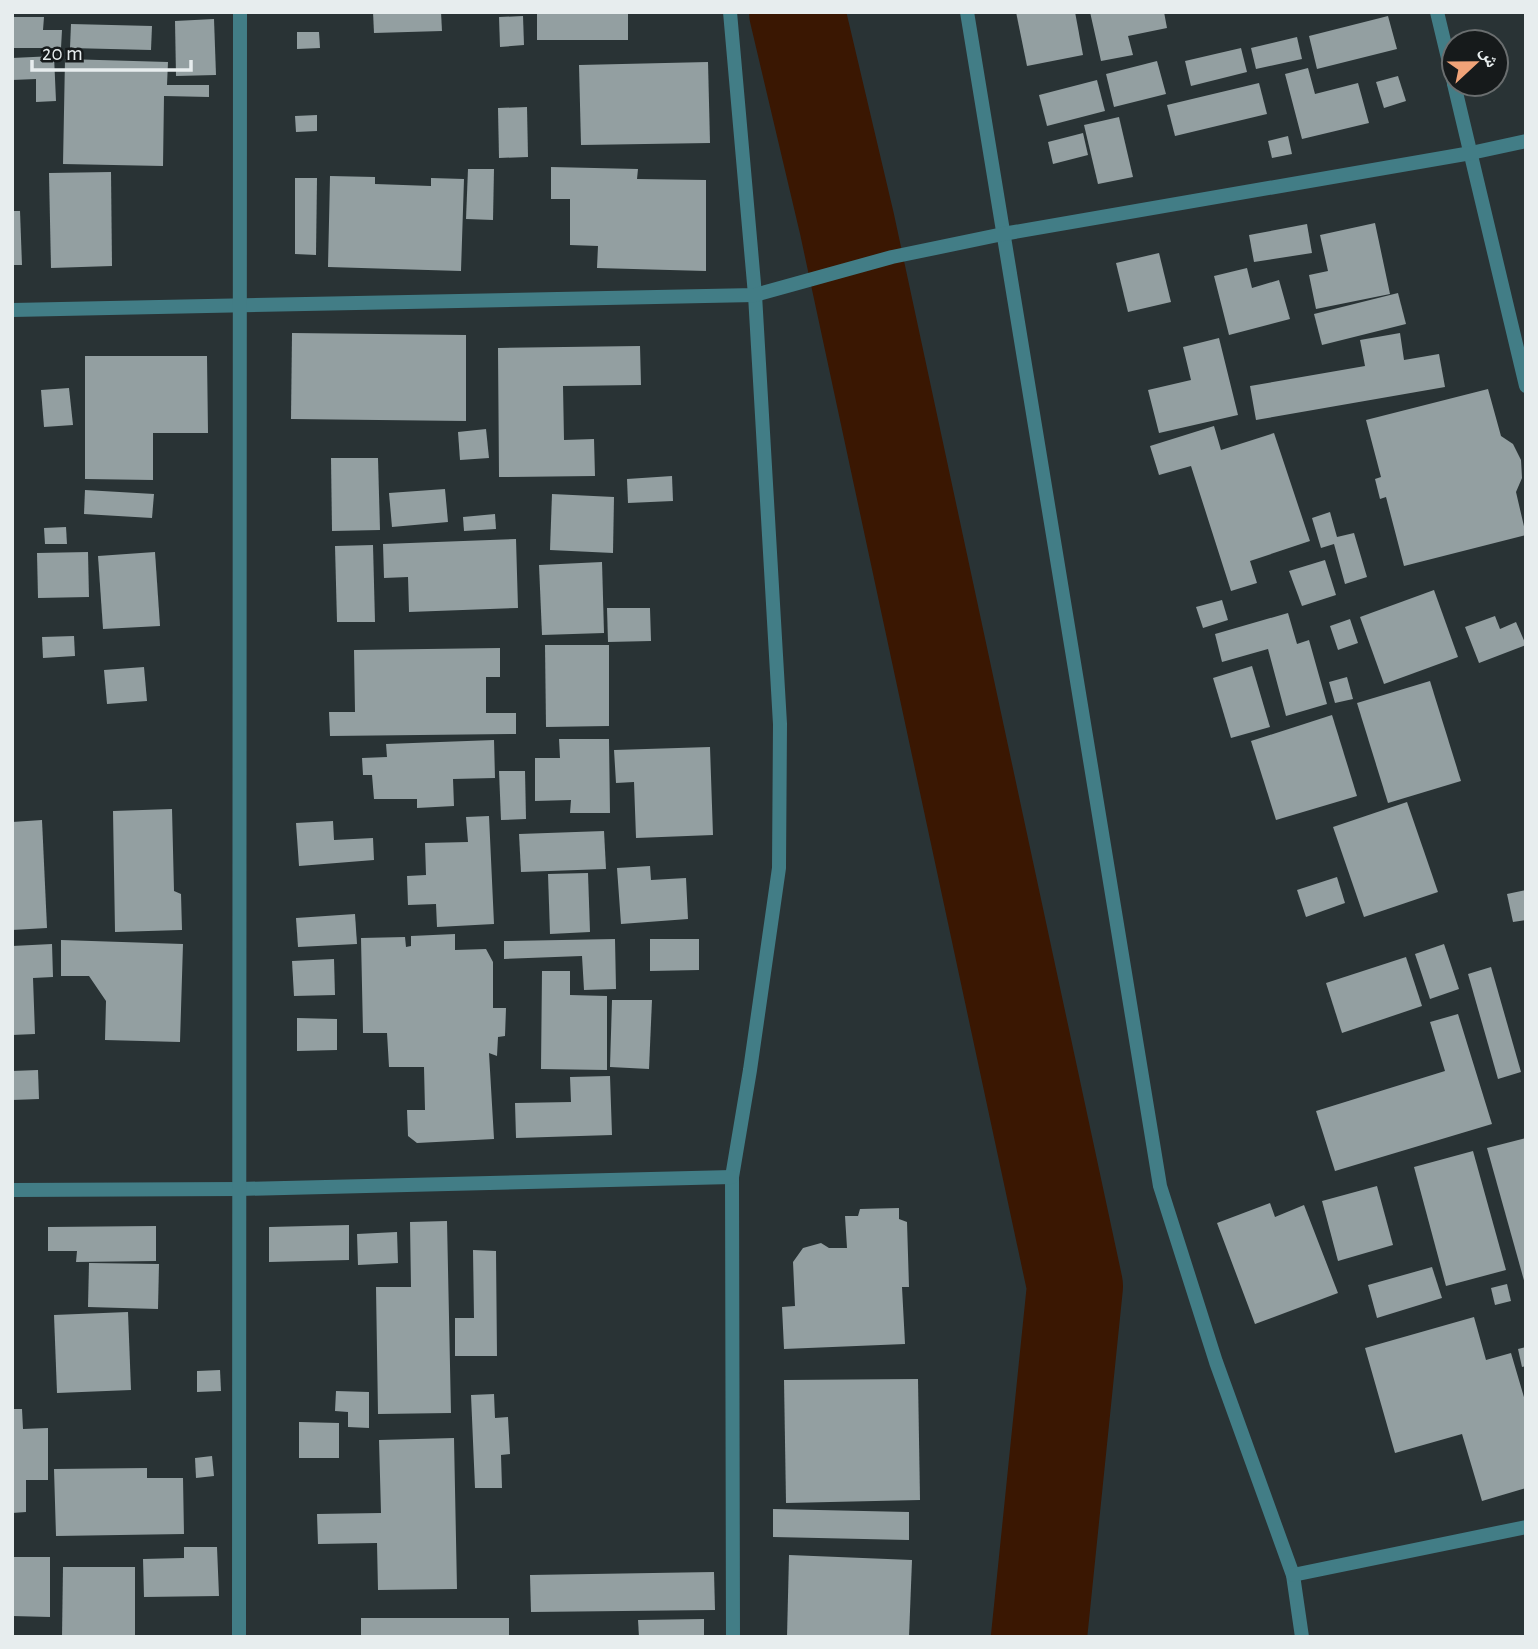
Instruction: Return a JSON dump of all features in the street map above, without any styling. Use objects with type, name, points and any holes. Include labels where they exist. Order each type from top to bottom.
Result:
[{"type":"street","points":[[239,1637],[240,12]]},
{"type":"street","points":[[730,12],[755,295],[780,724],[779,868],[732,1177],[733,1637]]},
{"type":"street","points":[[968,12],[1160,1186],[1216,1362],[1293,1576],[1302,1637]]},
{"type":"street","points":[[1458,98],[1526,386]]},
{"type":"street","points":[[12,310],[755,295],[892,257],[1003,234],[1471,153],[1526,141]]},
{"type":"street","points":[[12,1190],[240,1189],[732,1177]]},
{"type":"street","points":[[1293,1576],[1526,1527]]},
{"type":"building","points":[[373,12],[441,12],[442,31],[374,33]]},
{"type":"building","points":[[537,12],[628,12],[628,40],[537,40]]},
{"type":"building","points":[[1016,12],[1075,12],[1083,55],[1027,66]]},
{"type":"building","points":[[1090,12],[1164,12],[1167,28],[1128,36],[1133,55],[1101,61]]},
{"type":"building","points":[[523,16],[524,45],[500,47],[499,17]]},
{"type":"building","points":[[1388,16],[1397,49],[1317,69],[1309,36]]},
{"type":"building","points":[[12,17],[44,17],[43,30],[62,30],[61,48],[12,48]]},
{"type":"building","points":[[214,19],[216,75],[176,76],[175,21]]},
{"type":"building","points":[[71,24],[152,26],[151,50],[70,48]]},
{"type":"building","points":[[297,32],[319,32],[320,48],[297,49]]},
{"type":"building","points":[[1297,37],[1302,59],[1256,69],[1251,48]]},
{"type":"building","points":[[1241,48],[1247,72],[1191,86],[1185,61]]},
{"type":"building","points":[[54,56],[56,101],[36,102],[36,79],[12,80],[12,58]]},
{"type":"building","points":[[65,59],[168,62],[167,85],[209,85],[209,97],[164,96],[163,166],[63,164]]},
{"type":"building","points":[[1157,61],[1166,94],[1114,107],[1106,74]]},
{"type":"building","points":[[708,62],[710,143],[581,145],[579,65]]},
{"type":"building","points":[[1308,68],[1315,94],[1358,83],[1369,123],[1302,139],[1285,74]]},
{"type":"building","points":[[1398,76],[1406,101],[1384,108],[1376,82]]},
{"type":"building","points":[[1097,80],[1105,111],[1047,126],[1039,95]]},
{"type":"building","points":[[1259,83],[1267,114],[1175,136],[1167,105]]},
{"type":"building","points":[[527,107],[528,157],[499,158],[498,108]]},
{"type":"building","points":[[317,115],[317,131],[296,132],[295,116]]},
{"type":"building","points":[[1119,117],[1133,177],[1098,184],[1084,125]]},
{"type":"building","points":[[1083,133],[1088,155],[1053,164],[1048,142]]},
{"type":"building","points":[[1288,136],[1292,154],[1272,158],[1268,141]]},
{"type":"building","points":[[551,167],[638,169],[637,179],[706,180],[706,271],[597,268],[598,246],[570,245],[570,199],[551,199]]},
{"type":"building","points":[[468,169],[494,169],[493,220],[466,219]]},
{"type":"building","points":[[111,172],[112,266],[51,268],[49,173]]},
{"type":"building","points":[[330,176],[375,177],[375,184],[431,186],[431,178],[464,179],[461,271],[328,267]]},
{"type":"building","points":[[295,178],[317,178],[316,255],[295,254]]},
{"type":"building","points":[[12,211],[20,211],[22,265],[12,265]]},
{"type":"building","points":[[1375,223],[1390,294],[1316,309],[1309,275],[1328,271],[1320,235]]},
{"type":"building","points":[[1307,224],[1312,253],[1254,262],[1249,235]]},
{"type":"building","points":[[1159,253],[1171,302],[1128,312],[1116,263]]},
{"type":"building","points":[[1247,268],[1252,288],[1279,280],[1290,319],[1229,335],[1214,276]]},
{"type":"building","points":[[1398,293],[1406,324],[1322,345],[1314,314]]},
{"type":"building","points":[[292,333],[466,335],[466,421],[291,419]]},
{"type":"building","points":[[1400,333],[1404,360],[1439,354],[1445,387],[1256,420],[1250,386],[1365,366],[1360,340]]},
{"type":"building","points":[[1219,338],[1238,415],[1159,433],[1148,390],[1191,380],[1183,347]]},
{"type":"building","points":[[640,346],[641,385],[563,386],[564,440],[594,439],[595,476],[499,477],[498,348]]},
{"type":"building","points":[[85,356],[207,356],[208,433],[153,433],[153,480],[85,479]]},
{"type":"building","points":[[69,388],[73,425],[44,427],[41,390]]},
{"type":"building","points":[[1488,389],[1501,436],[1513,444],[1521,460],[1522,478],[1516,492],[1526,535],[1404,566],[1386,497],[1380,499],[1375,479],[1381,477],[1366,420]]},
{"type":"building","points":[[1214,426],[1221,450],[1274,433],[1310,541],[1250,561],[1257,583],[1231,591],[1191,466],[1159,475],[1150,446]]},
{"type":"building","points":[[486,429],[489,458],[460,460],[458,432]]},
{"type":"building","points":[[331,458],[378,458],[380,530],[332,531]]},
{"type":"building","points":[[672,476],[673,501],[628,503],[627,479]]},
{"type":"building","points":[[445,489],[448,522],[392,527],[389,493]]},
{"type":"building","points":[[85,490],[154,494],[152,518],[84,514]]},
{"type":"building","points":[[552,494],[614,497],[613,553],[550,550]]},
{"type":"building","points":[[1330,512],[1337,537],[1354,533],[1367,577],[1345,584],[1334,544],[1321,548],[1312,518]]},
{"type":"building","points":[[495,514],[496,529],[464,531],[463,517]]},
{"type":"building","points":[[66,527],[67,544],[45,544],[44,528]]},
{"type":"building","points":[[516,539],[518,608],[409,612],[408,577],[384,578],[383,544]]},
{"type":"building","points":[[373,545],[375,622],[337,622],[335,546]]},
{"type":"building","points":[[88,552],[89,597],[38,598],[37,553]]},
{"type":"building","points":[[155,552],[160,626],[103,629],[98,556]]},
{"type":"building","points":[[1325,560],[1336,595],[1302,606],[1289,571]]},
{"type":"building","points":[[602,562],[604,633],[542,635],[539,565]]},
{"type":"building","points":[[1434,590],[1458,657],[1384,684],[1360,617]]},
{"type":"building","points":[[1222,600],[1228,620],[1203,628],[1196,607]]},
{"type":"building","points":[[607,608],[650,608],[651,641],[608,642]]},
{"type":"building","points":[[1288,613],[1297,644],[1309,640],[1327,704],[1286,716],[1268,649],[1222,662],[1215,634]]},
{"type":"building","points":[[1495,616],[1500,629],[1516,622],[1526,645],[1479,663],[1465,627]]},
{"type":"building","points":[[1350,619],[1358,643],[1338,650],[1330,626]]},
{"type":"building","points":[[74,636],[75,656],[43,658],[42,637]]},
{"type":"building","points":[[545,645],[609,645],[609,726],[546,727]]},
{"type":"building","points":[[500,648],[500,677],[486,677],[486,713],[516,713],[516,734],[330,736],[329,712],[355,712],[354,650]]},
{"type":"building","points":[[1252,666],[1270,727],[1231,738],[1213,678]]},
{"type":"building","points":[[144,667],[147,701],[107,704],[104,670]]},
{"type":"building","points":[[1347,677],[1353,699],[1335,703],[1329,682]]},
{"type":"building","points":[[1430,681],[1461,781],[1388,803],[1357,703]]},
{"type":"building","points":[[1332,715],[1357,796],[1276,820],[1251,741]]},
{"type":"building","points":[[559,739],[609,739],[610,813],[570,813],[571,800],[535,801],[535,758],[560,758]]},
{"type":"building","points":[[494,740],[495,778],[453,779],[454,806],[417,808],[417,799],[374,799],[372,775],[363,775],[362,758],[387,757],[386,744]]},
{"type":"building","points":[[710,747],[713,835],[636,838],[634,782],[616,783],[614,750]]},
{"type":"building","points":[[499,771],[525,771],[526,819],[501,820]]},
{"type":"building","points":[[1407,802],[1438,892],[1364,917],[1333,827]]},
{"type":"building","points":[[172,809],[174,891],[181,894],[182,930],[115,932],[113,811]]},
{"type":"building","points":[[489,816],[494,924],[437,927],[436,904],[408,905],[407,876],[426,875],[425,843],[468,842],[466,817]]},
{"type":"building","points":[[42,820],[47,928],[12,930],[12,822]]},
{"type":"building","points":[[333,821],[334,840],[373,838],[374,860],[299,866],[296,823]]},
{"type":"building","points":[[604,831],[606,869],[521,872],[519,834]]},
{"type":"building","points":[[650,866],[651,880],[686,878],[688,919],[621,924],[617,868]]},
{"type":"building","points":[[588,873],[590,932],[550,934],[548,874]]},
{"type":"building","points":[[1337,877],[1345,903],[1306,917],[1297,890]]},
{"type":"building","points":[[1526,890],[1526,920],[1513,922],[1507,894]]},
{"type":"building","points":[[355,914],[357,944],[298,947],[296,918]]},
{"type":"building","points":[[455,934],[455,950],[486,949],[493,962],[493,1008],[506,1008],[505,1036],[498,1037],[497,1056],[489,1053],[494,1139],[417,1143],[408,1136],[407,1110],[425,1110],[424,1067],[389,1067],[387,1033],[363,1033],[361,938],[405,937],[406,947],[411,946],[411,936]]},
{"type":"building","points":[[615,939],[616,989],[584,990],[582,956],[504,959],[504,941]]},
{"type":"building","points":[[650,939],[699,939],[699,970],[650,971]]},
{"type":"building","points":[[61,940],[183,944],[180,1042],[105,1040],[106,1001],[89,976],[61,976]]},
{"type":"building","points":[[52,944],[53,977],[33,978],[35,1034],[12,1035],[12,946]]},
{"type":"building","points":[[1444,944],[1459,989],[1430,999],[1415,954]]},
{"type":"building","points":[[1406,957],[1422,1006],[1342,1033],[1326,983]]},
{"type":"building","points":[[334,959],[335,995],[294,996],[292,961]]},
{"type":"building","points":[[1491,967],[1521,1072],[1498,1079],[1468,974]]},
{"type":"building","points":[[542,971],[570,971],[570,995],[607,996],[607,1070],[541,1069]]},
{"type":"building","points":[[612,1000],[652,1000],[649,1069],[610,1067]]},
{"type":"building","points":[[1458,1014],[1492,1124],[1335,1171],[1316,1111],[1445,1071],[1430,1022]]},
{"type":"building","points":[[297,1018],[337,1019],[337,1050],[297,1051]]},
{"type":"building","points":[[38,1070],[39,1099],[12,1100],[12,1071]]},
{"type":"building","points":[[610,1076],[612,1135],[516,1138],[515,1103],[571,1102],[570,1077]]},
{"type":"building","points":[[1526,1138],[1526,1284],[1525,1284],[1487,1148]]},
{"type":"building","points":[[1473,1151],[1506,1270],[1446,1286],[1414,1167]]},
{"type":"building","points":[[1377,1186],[1393,1245],[1338,1261],[1322,1201]]},
{"type":"building","points":[[1270,1203],[1275,1217],[1304,1205],[1338,1293],[1255,1324],[1217,1223]]},
{"type":"building","points":[[899,1208],[899,1219],[907,1222],[909,1287],[902,1287],[905,1344],[784,1349],[782,1307],[795,1306],[793,1262],[803,1248],[821,1243],[829,1248],[847,1248],[845,1216],[858,1216],[860,1209]]},
{"type":"building","points":[[447,1221],[451,1413],[378,1414],[376,1287],[411,1287],[410,1222]]},
{"type":"building","points":[[349,1225],[349,1260],[269,1262],[269,1227]]},
{"type":"building","points":[[156,1226],[156,1261],[76,1262],[77,1251],[48,1251],[48,1227]]},
{"type":"building","points":[[397,1232],[398,1263],[358,1265],[357,1234]]},
{"type":"building","points":[[473,1250],[496,1251],[497,1356],[455,1356],[455,1318],[474,1318]]},
{"type":"building","points":[[89,1263],[159,1264],[158,1309],[88,1307]]},
{"type":"building","points":[[1432,1267],[1442,1298],[1377,1318],[1368,1285]]},
{"type":"building","points":[[1507,1284],[1511,1301],[1495,1305],[1491,1288]]},
{"type":"building","points":[[128,1312],[131,1390],[57,1393],[54,1315]]},
{"type":"building","points":[[1474,1317],[1486,1360],[1511,1353],[1526,1404],[1526,1488],[1482,1501],[1462,1434],[1395,1453],[1365,1348]]},
{"type":"building","points":[[1526,1347],[1526,1366],[1522,1367],[1518,1349]]},
{"type":"building","points":[[220,1370],[221,1391],[197,1392],[197,1371]]},
{"type":"building","points":[[918,1379],[920,1500],[786,1503],[784,1380]]},
{"type":"building","points":[[336,1391],[369,1392],[369,1428],[348,1427],[348,1412],[335,1411]]},
{"type":"building","points":[[494,1394],[495,1418],[508,1417],[510,1454],[501,1455],[502,1488],[475,1488],[471,1395]]},
{"type":"building","points":[[12,1409],[22,1409],[23,1429],[48,1428],[48,1480],[26,1480],[26,1512],[12,1513]]},
{"type":"building","points":[[299,1422],[339,1423],[339,1458],[299,1458]]},
{"type":"building","points":[[454,1438],[457,1589],[378,1590],[377,1543],[318,1544],[317,1514],[381,1513],[379,1440]]},
{"type":"building","points":[[212,1456],[214,1476],[196,1478],[195,1458]]},
{"type":"building","points":[[147,1468],[147,1478],[183,1478],[184,1534],[56,1536],[54,1469]]},
{"type":"building","points":[[773,1509],[909,1512],[909,1540],[773,1537]]},
{"type":"building","points":[[184,1547],[217,1547],[219,1596],[144,1597],[143,1559],[184,1558]]},
{"type":"building","points":[[789,1555],[912,1560],[909,1637],[787,1637]]},
{"type":"building","points":[[12,1557],[50,1557],[50,1617],[12,1616]]},
{"type":"building","points":[[63,1567],[135,1567],[135,1637],[62,1637]]},
{"type":"building","points":[[714,1572],[715,1610],[531,1612],[530,1575]]},
{"type":"building","points":[[361,1618],[509,1618],[509,1637],[361,1637]]},
{"type":"building","points":[[704,1619],[704,1637],[639,1637],[638,1620]]},
{"type":"waterway","points":[[797,12],[847,224],[1075,1286],[1039,1637]]}]
